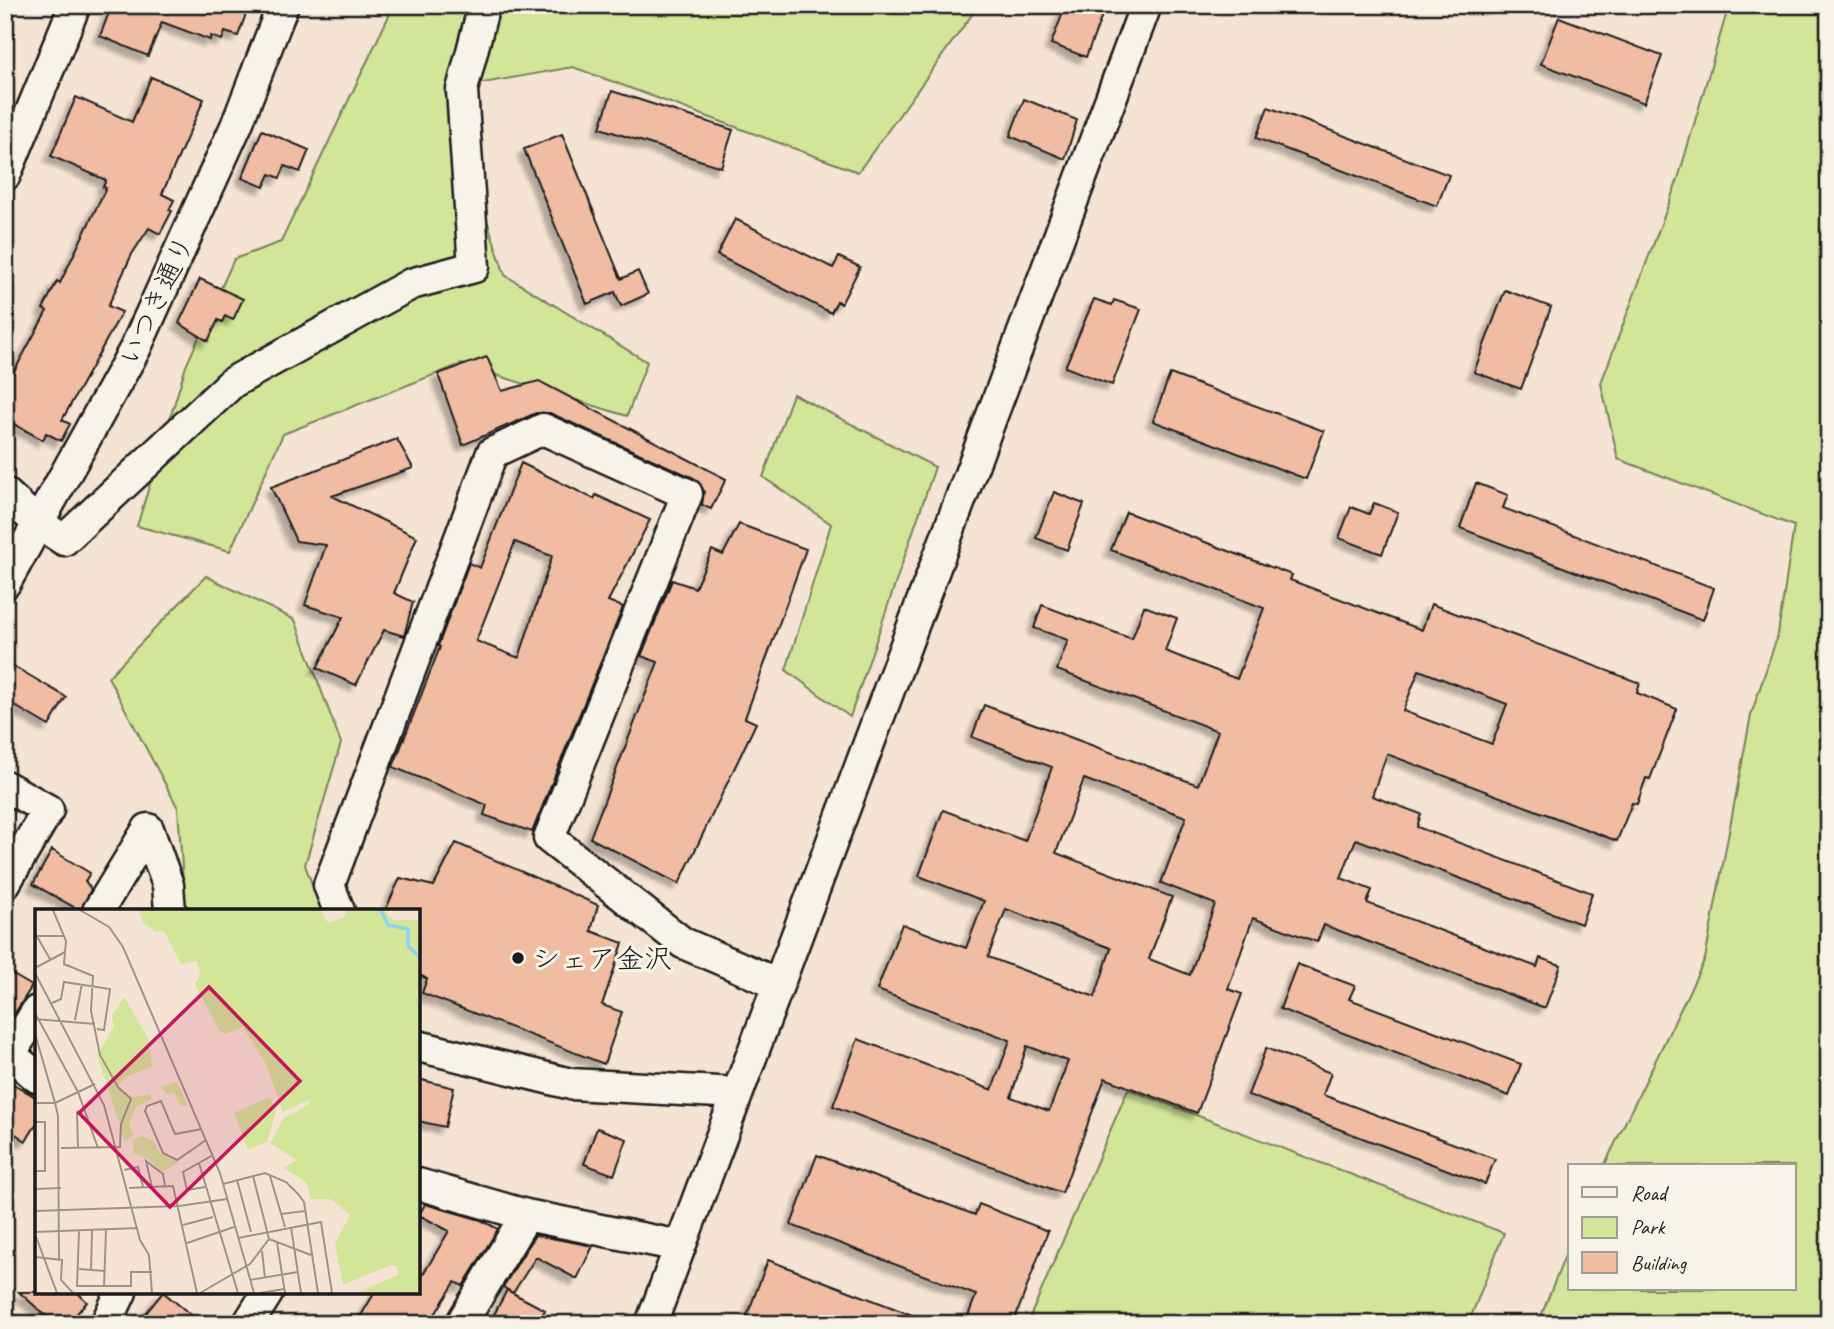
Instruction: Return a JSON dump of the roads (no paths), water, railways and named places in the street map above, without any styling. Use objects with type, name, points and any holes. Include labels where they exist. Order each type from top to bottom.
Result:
[{"type":"street","name":"いつき通り","points":[[5,583],[135,349],[237,124],[283,5]]},
{"type":"street","points":[[5,493],[38,523],[64,540],[233,382],[411,284],[474,267],[462,90],[484,5]]},
{"type":"street","points":[[651,1324],[1146,5]]},
{"type":"street","points":[[5,174],[66,8]]},
{"type":"street","points":[[338,909],[329,885],[492,453],[543,429],[687,494],[550,838],[683,943],[778,984]]},
{"type":"street","points":[[5,786],[48,810],[5,883]]},
{"type":"street","points":[[99,909],[148,829],[168,885],[170,909]]},
{"type":"street","points":[[35,1014],[8,1052],[35,1075]]},
{"type":"street","points":[[420,1046],[571,1084],[737,1093]]},
{"type":"street","points":[[420,1185],[526,1214],[680,1246]]},
{"type":"street","points":[[461,1324],[526,1214]]},
{"type":"street","points":[[106,1324],[120,1294]]},
{"type":"street","points":[[248,1324],[267,1294]]},
{"type":"place","name":"シェア金沢","points":[[518,958]]}]
